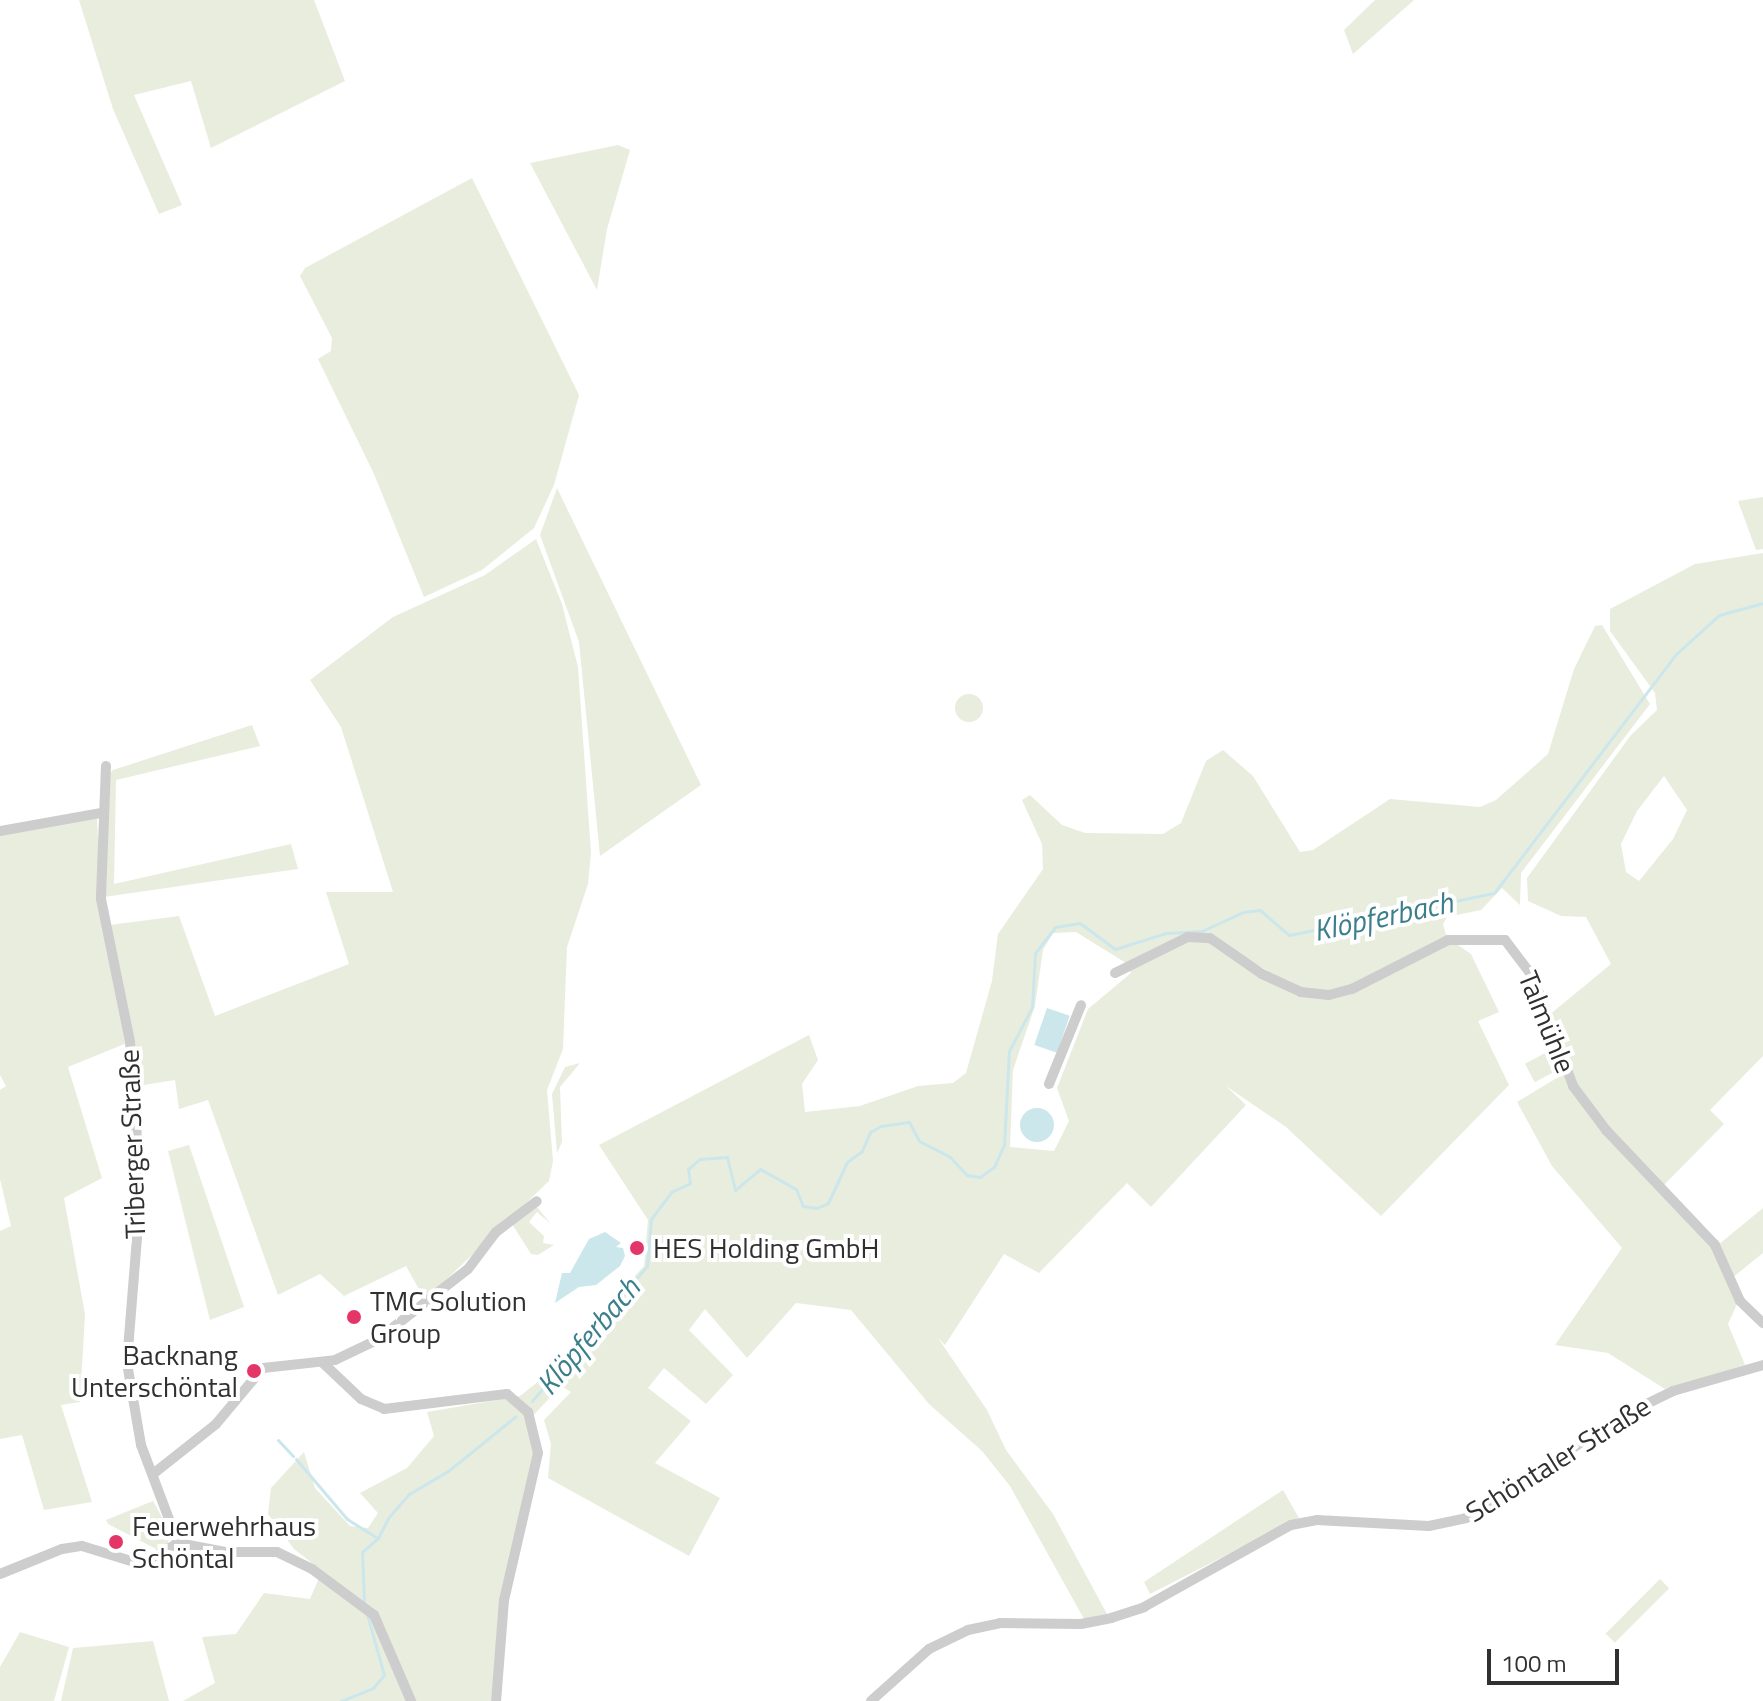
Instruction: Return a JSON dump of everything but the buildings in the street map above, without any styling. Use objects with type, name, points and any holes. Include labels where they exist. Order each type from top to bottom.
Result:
[{"type":"street","name":"Triberger Straße","points":[[106,766],[101,813],[103,912],[130,1042],[136,1112],[139,1213],[127,1363],[133,1414],[178,1543]]},
{"type":"street","points":[[0,831],[101,813]]},
{"type":"street","name":"Talmühle","points":[[1115,973],[1156,949],[1188,937],[1210,938],[1262,974],[1301,992],[1329,995],[1363,985],[1448,940],[1472,936],[1505,940],[1533,977],[1573,1086],[1606,1130],[1715,1245],[1740,1301],[1763,1323]]},
{"type":"street","points":[[1049,1084],[1081,1005]]},
{"type":"street","points":[[153,1474],[216,1424],[263,1368],[322,1362],[377,1340],[468,1269],[496,1232],[537,1201]]},
{"type":"street","points":[[322,1362],[361,1399],[384,1409],[507,1394],[528,1412],[538,1453],[504,1600],[496,1701]]},
{"type":"street","name":"Schöntaler Straße","points":[[871,1701],[902,1668],[960,1633],[1000,1623],[1081,1624],[1111,1618],[1144,1607],[1291,1525],[1317,1520],[1429,1526],[1466,1518],[1631,1411],[1673,1391],[1763,1365]]},
{"type":"street","points":[[0,1574],[62,1549],[99,1550],[141,1564],[178,1543],[225,1552],[277,1552],[367,1608],[382,1628],[411,1701]]},
{"type":"shaded area","points":[[79,0],[314,0],[345,81],[211,148],[191,81],[134,95],[182,205],[159,214],[113,109]]},
{"type":"shaded area","points":[[1375,0],[1414,0],[1353,54],[1344,30]]},
{"type":"shaded area","points":[[618,145],[630,150],[607,229],[597,290],[530,163]]},
{"type":"shaded area","points":[[472,178],[579,395],[554,485],[534,528],[482,570],[424,597],[374,474],[318,359],[331,351],[332,338],[300,276],[305,268]]},
{"type":"shaded area","points":[[557,488],[701,785],[600,856],[579,642],[540,535]]},
{"type":"shaded area","points":[[1763,497],[1763,549],[1756,550],[1738,501]]},
{"type":"shaded area","points":[[536,539],[562,604],[578,667],[591,853],[588,884],[567,947],[563,1049],[547,1090],[553,1161],[549,1181],[425,1300],[406,1266],[344,1296],[320,1274],[278,1295],[208,1100],[179,1109],[175,1080],[138,1086],[127,1043],[68,1067],[102,1178],[64,1198],[85,1314],[80,1402],[61,1405],[92,1502],[44,1510],[22,1435],[0,1439],[0,1231],[11,1226],[0,1179],[0,1090],[6,1086],[0,1075],[0,833],[97,818],[102,926],[179,916],[215,1016],[349,964],[326,892],[393,892],[341,727],[310,680],[393,617],[485,575]]},
{"type":"shaded area","points":[[1763,553],[1763,1056],[1710,1110],[1724,1124],[1664,1185],[1608,1127],[1577,1085],[1548,1016],[1611,964],[1586,917],[1561,916],[1528,901],[1527,878],[1631,735],[1657,710],[1655,693],[1610,631],[1610,609],[1695,564]],"holes":[[[1664,776],[1687,810],[1673,839],[1639,881],[1626,872],[1621,844],[1637,811]]]},
{"type":"shaded area","points":[[1602,625],[1650,704],[1521,873],[1520,905],[1502,888],[1481,910],[1447,917],[1443,924],[1447,938],[1351,986],[1328,992],[1301,990],[1214,940],[1188,934],[1126,963],[1076,932],[1053,933],[1043,950],[1035,1006],[1013,1070],[1010,1147],[1054,1151],[1069,1121],[1057,1088],[1088,1009],[1131,973],[1128,967],[1186,942],[1208,941],[1300,995],[1358,991],[1449,941],[1471,954],[1499,1012],[1478,1021],[1509,1085],[1381,1216],[1286,1127],[1226,1086],[1246,1105],[1151,1207],[1127,1183],[1039,1273],[1004,1254],[945,1345],[938,1338],[987,1410],[1006,1450],[1053,1514],[1107,1614],[1084,1619],[1010,1486],[982,1451],[929,1404],[851,1310],[796,1303],[747,1358],[705,1309],[689,1330],[733,1375],[706,1404],[664,1368],[648,1388],[691,1421],[655,1463],[720,1498],[689,1556],[548,1478],[551,1444],[544,1420],[571,1392],[561,1386],[527,1422],[534,1453],[500,1600],[491,1701],[183,1701],[215,1683],[202,1637],[236,1634],[264,1593],[310,1599],[322,1571],[294,1549],[268,1514],[271,1488],[304,1452],[315,1488],[350,1526],[368,1528],[378,1513],[360,1493],[407,1468],[434,1436],[427,1412],[520,1396],[544,1377],[644,1266],[648,1220],[599,1145],[809,1035],[818,1060],[802,1084],[805,1112],[860,1106],[918,1086],[953,1083],[966,1073],[992,981],[998,934],[1043,869],[1042,844],[1022,800],[1030,795],[1062,825],[1085,833],[1163,834],[1181,823],[1206,761],[1223,750],[1253,776],[1300,852],[1313,850],[1390,799],[1480,807],[1496,800],[1548,754],[1574,669],[1595,626]]},
{"type":"shaded area","points":[[969,694],[979,698],[983,708],[979,718],[969,722],[959,718],[955,708],[959,698]]},
{"type":"shaded area","points":[[252,725],[260,746],[116,780],[114,884],[291,844],[298,869],[104,897],[108,776],[113,770]]},
{"type":"shaded area","points":[[1547,1052],[1557,1071],[1535,1082],[1525,1064]]},
{"type":"shaded area","points":[[580,1063],[560,1087],[562,1142],[557,1153],[552,1094],[565,1067]]},
{"type":"shaded area","points":[[1565,1073],[1577,1097],[1711,1243],[1738,1302],[1728,1324],[1745,1365],[1665,1389],[1608,1353],[1555,1345],[1622,1248],[1552,1166],[1517,1102]]},
{"type":"shaded area","points":[[189,1145],[244,1307],[210,1320],[168,1151]]},
{"type":"shaded area","points":[[536,1206],[551,1224],[537,1212],[529,1222],[544,1236],[543,1243],[554,1245],[538,1255],[531,1254],[512,1224]]},
{"type":"shaded area","points":[[1763,1208],[1763,1253],[1732,1278],[1718,1245]]},
{"type":"shaded area","points":[[1283,1490],[1299,1518],[1150,1594],[1144,1582]]},
{"type":"shaded area","points":[[153,1501],[170,1532],[168,1543],[158,1550],[108,1524],[106,1520]]},
{"type":"shaded area","points":[[1660,1579],[1669,1588],[1615,1643],[1606,1633]]},
{"type":"shaded area","points":[[20,1632],[69,1647],[54,1701],[0,1701],[0,1667]]},
{"type":"shaded area","points":[[153,1641],[169,1701],[61,1701],[73,1648]]},
{"type":"water","points":[[1047,1008],[1070,1016],[1057,1053],[1034,1045]]},
{"type":"water","points":[[1037,1108],[1049,1113],[1054,1125],[1049,1137],[1037,1142],[1025,1137],[1020,1125],[1025,1113]]},
{"type":"water","points":[[605,1232],[621,1243],[616,1247],[623,1248],[625,1256],[620,1266],[596,1285],[579,1287],[555,1303],[562,1273],[570,1273],[589,1239]]},
{"type":"waterway","name":"Klöpferbach","points":[[532,1401],[647,1266],[651,1219],[671,1192],[690,1183],[688,1169],[700,1159],[727,1157],[735,1190],[760,1169],[796,1189],[803,1206],[817,1208],[828,1203],[847,1162],[862,1151],[870,1132],[881,1126],[909,1122],[919,1141],[950,1157],[967,1175],[980,1177],[994,1167],[1004,1145],[1009,1051],[1032,1007],[1035,953],[1055,927],[1080,923],[1115,949],[1166,933],[1202,931],[1243,912],[1260,910],[1289,935],[1494,893],[1675,655],[1719,615],[1763,603]]},
{"type":"waterway","name":"Klöpferbach","points":[[364,1603],[362,1552],[378,1538],[388,1518],[409,1494],[448,1471],[516,1416]]},
{"type":"waterway","points":[[278,1440],[293,1456]]},
{"type":"waterway","points":[[296,1459],[347,1519],[378,1538]]},
{"type":"waterway","name":"Klöpferbach","points":[[341,1701],[373,1688],[384,1675],[367,1614]]},
{"type":"place","name":"HES Holding GmbH","points":[[637,1248]]},
{"type":"place","name":"TMC Solution Group","points":[[354,1317]]},
{"type":"place","name":"Backnang Unterschöntal","points":[[254,1371]]},
{"type":"place","name":"Feuerwehrhaus Schöntal","points":[[116,1542]]}]
